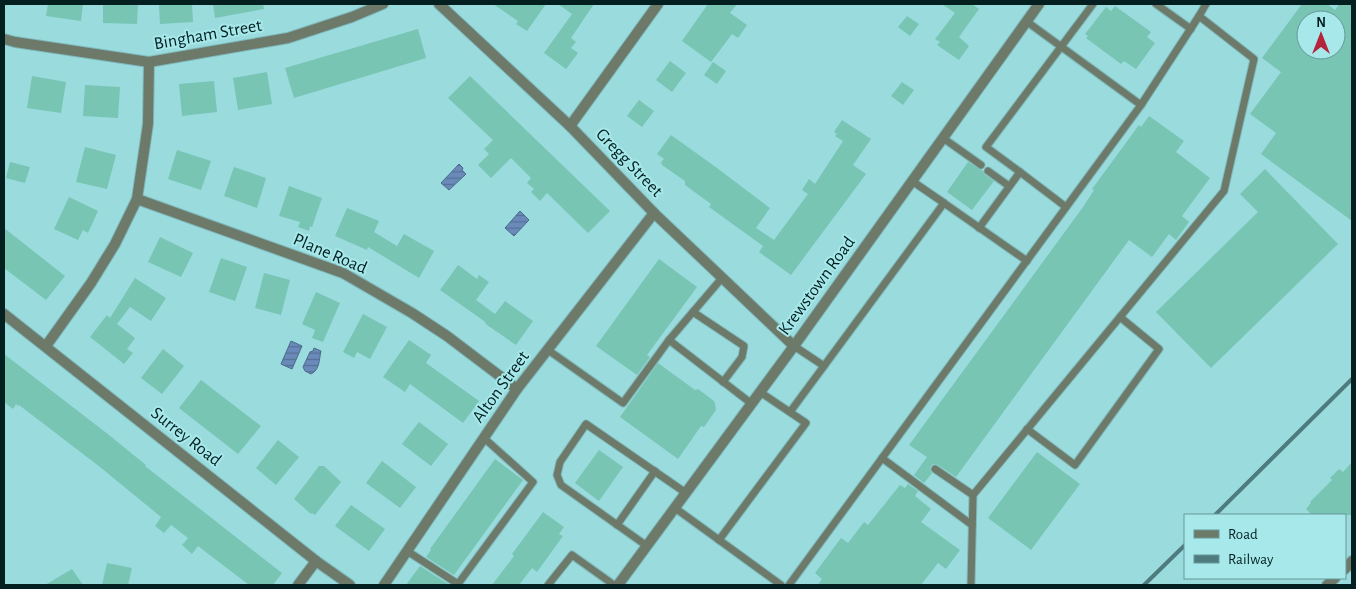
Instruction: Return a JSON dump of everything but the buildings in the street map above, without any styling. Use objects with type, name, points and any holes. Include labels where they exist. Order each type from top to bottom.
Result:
[{"type":"street","name":"Bingham Street","points":[[4,39],[149,62],[288,38],[352,17],[383,4]]},
{"type":"street","name":"Gregg Street","points":[[439,4],[570,126],[654,213],[794,346]]},
{"type":"street","points":[[570,126],[658,4]]},
{"type":"street","name":"Krewstown Road","points":[[618,585],[752,404],[1039,4]]},
{"type":"street","points":[[46,346],[91,283],[115,244],[137,199],[148,124],[149,62]]},
{"type":"street","name":"Plane Road","points":[[137,199],[343,273],[412,313],[447,336],[517,389]]},
{"type":"street","name":"Alton Street","points":[[384,585],[517,389],[654,213]]},
{"type":"street","name":"Surrey Road","points":[[4,314],[316,561],[350,585]]},
{"type":"street","points":[[298,585],[316,561]]},
{"type":"lane","points":[[1066,207],[986,147],[1093,4]]},
{"type":"lane","points":[[1156,4],[1191,29]]},
{"type":"lane","points":[[789,585],[1141,105],[1206,4]]},
{"type":"lane","points":[[971,585],[972,495],[1224,191],[1254,59],[1199,16]]},
{"type":"lane","points":[[1026,21],[1141,105]]},
{"type":"lane","points":[[943,138],[981,166]]},
{"type":"lane","points":[[988,171],[1010,186]]},
{"type":"lane","points":[[979,228],[1020,172]]},
{"type":"lane","points":[[912,181],[1027,261]]},
{"type":"lane","points":[[790,412],[944,203]]},
{"type":"lane","points":[[548,350],[623,403],[669,340],[722,278]]},
{"type":"lane","points":[[693,312],[744,346],[742,357],[723,382]]},
{"type":"lane","points":[[1027,429],[1075,465],[1159,350],[1120,317]]},
{"type":"lane","points":[[669,340],[752,404]]},
{"type":"lane","points":[[794,346],[824,366]]},
{"type":"lane","points":[[719,540],[806,423],[760,392]]},
{"type":"lane","points":[[647,546],[561,485],[557,475],[560,462],[586,424],[686,493]]},
{"type":"lane","points":[[407,551],[458,584],[532,482],[484,438]]},
{"type":"lane","points":[[882,458],[972,525]]},
{"type":"lane","points":[[935,469],[972,495]]},
{"type":"lane","points":[[617,525],[655,472]]},
{"type":"lane","points":[[675,508],[781,585]]},
{"type":"lane","points":[[548,585],[572,555],[614,585]]},
{"type":"water","points":[[459,164],[466,174],[449,190],[441,183]]},
{"type":"water","points":[[520,211],[529,220],[514,236],[505,228]]},
{"type":"water","points":[[291,341],[302,346],[292,369],[281,364]]},
{"type":"water","points":[[314,348],[321,351],[318,367],[311,374],[305,371],[303,367]]},
{"type":"railway","points":[[1216,514],[1352,379]]},
{"type":"railway","points":[[1144,585],[1184,546]]}]
